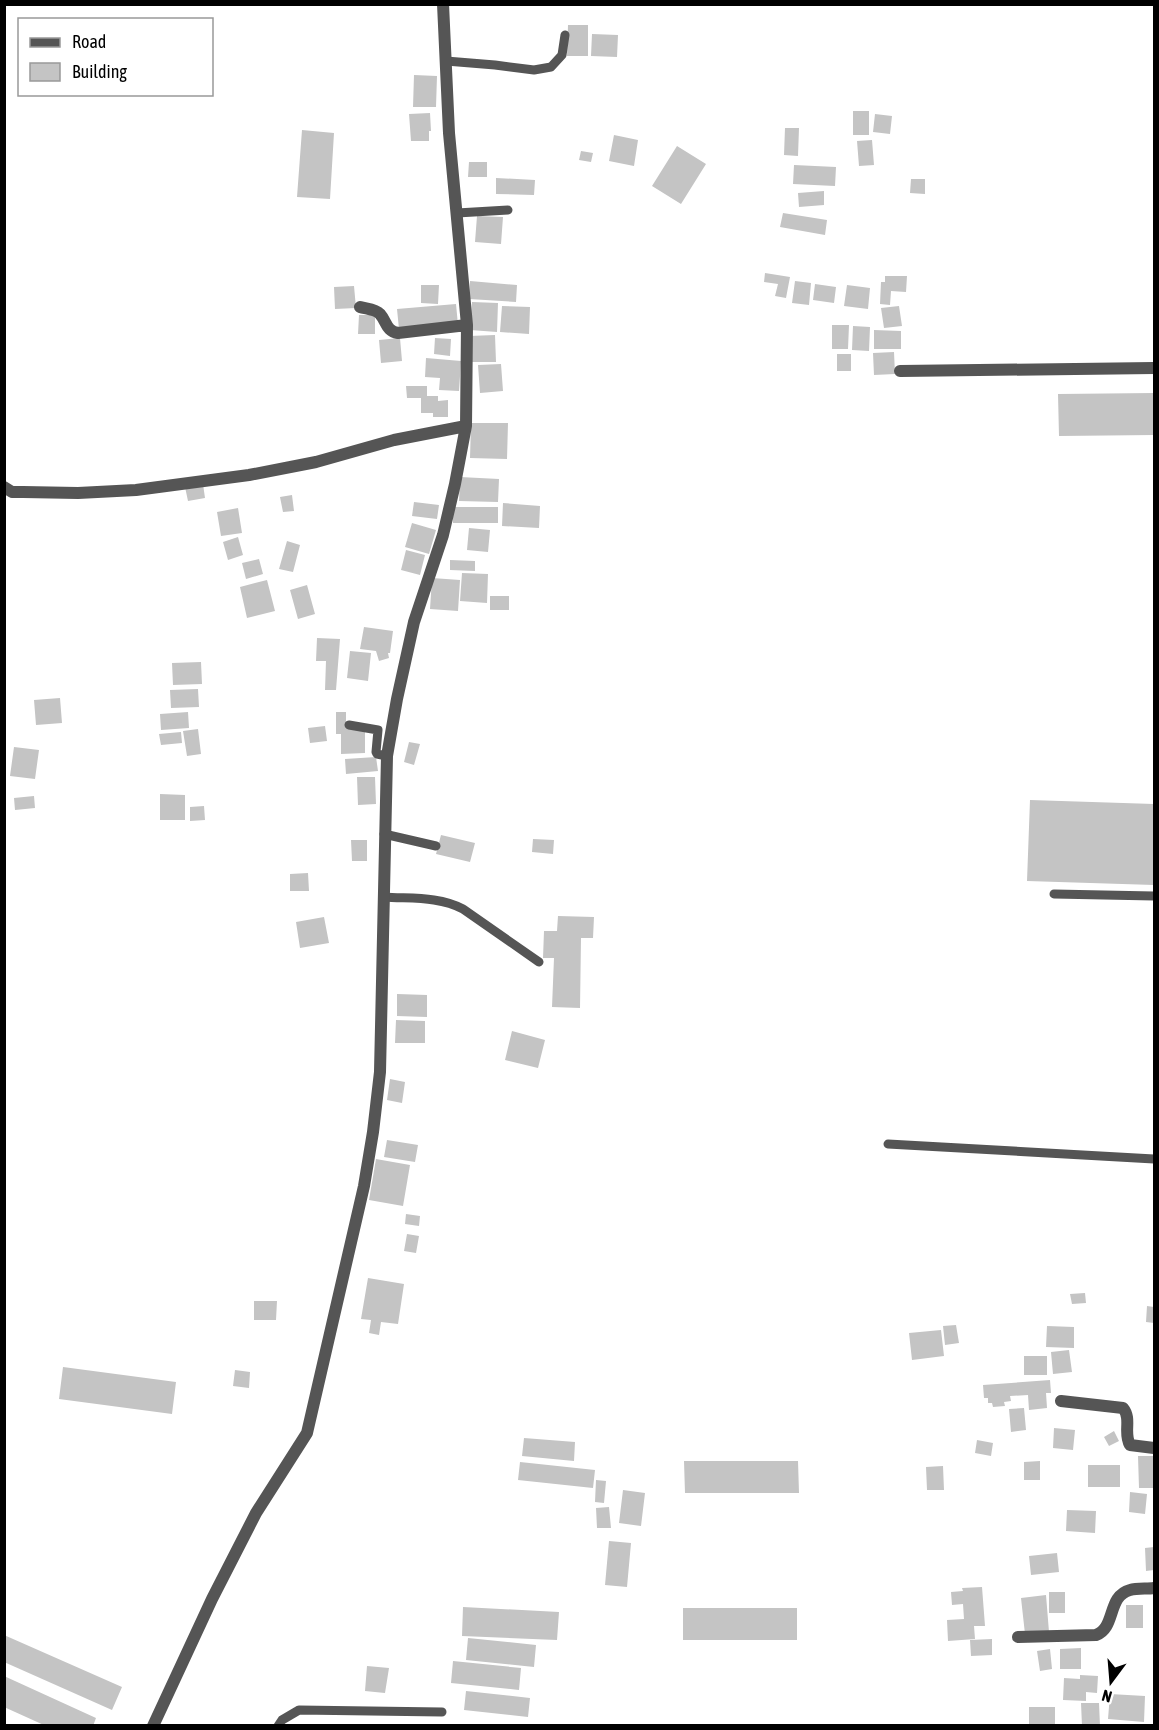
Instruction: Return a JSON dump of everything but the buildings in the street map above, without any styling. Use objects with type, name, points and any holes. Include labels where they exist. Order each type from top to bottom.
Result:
[{"type":"street","points":[[153,1725],[212,1599],[256,1513],[306,1433],[364,1186],[380,1072],[387,756],[414,622],[443,535],[466,426],[467,325],[449,133],[443,4]]},
{"type":"street","points":[[360,307],[380,314],[392,332],[467,325]]},
{"type":"street","points":[[900,371],[1155,368]]},
{"type":"street","points":[[4,487],[12,492],[78,493],[136,490],[249,475],[316,462],[394,440],[466,426]]},
{"type":"street","points":[[1061,1401],[1124,1408],[1128,1414],[1126,1439],[1130,1445],[1155,1448]]},
{"type":"street","points":[[1018,1637],[1096,1635],[1103,1632],[1121,1594],[1129,1590],[1155,1588]]},
{"type":"lane","points":[[446,62],[534,70],[551,67],[562,55],[565,35]]},
{"type":"lane","points":[[457,213],[508,210]]},
{"type":"lane","points":[[349,725],[378,730],[376,752],[387,756]]},
{"type":"lane","points":[[384,834],[436,846]]},
{"type":"lane","points":[[1054,894],[1155,896]]},
{"type":"lane","points":[[384,897],[451,903],[539,962]]},
{"type":"lane","points":[[888,1144],[1155,1159]]},
{"type":"lane","points":[[278,1725],[299,1710],[442,1712]]}]
